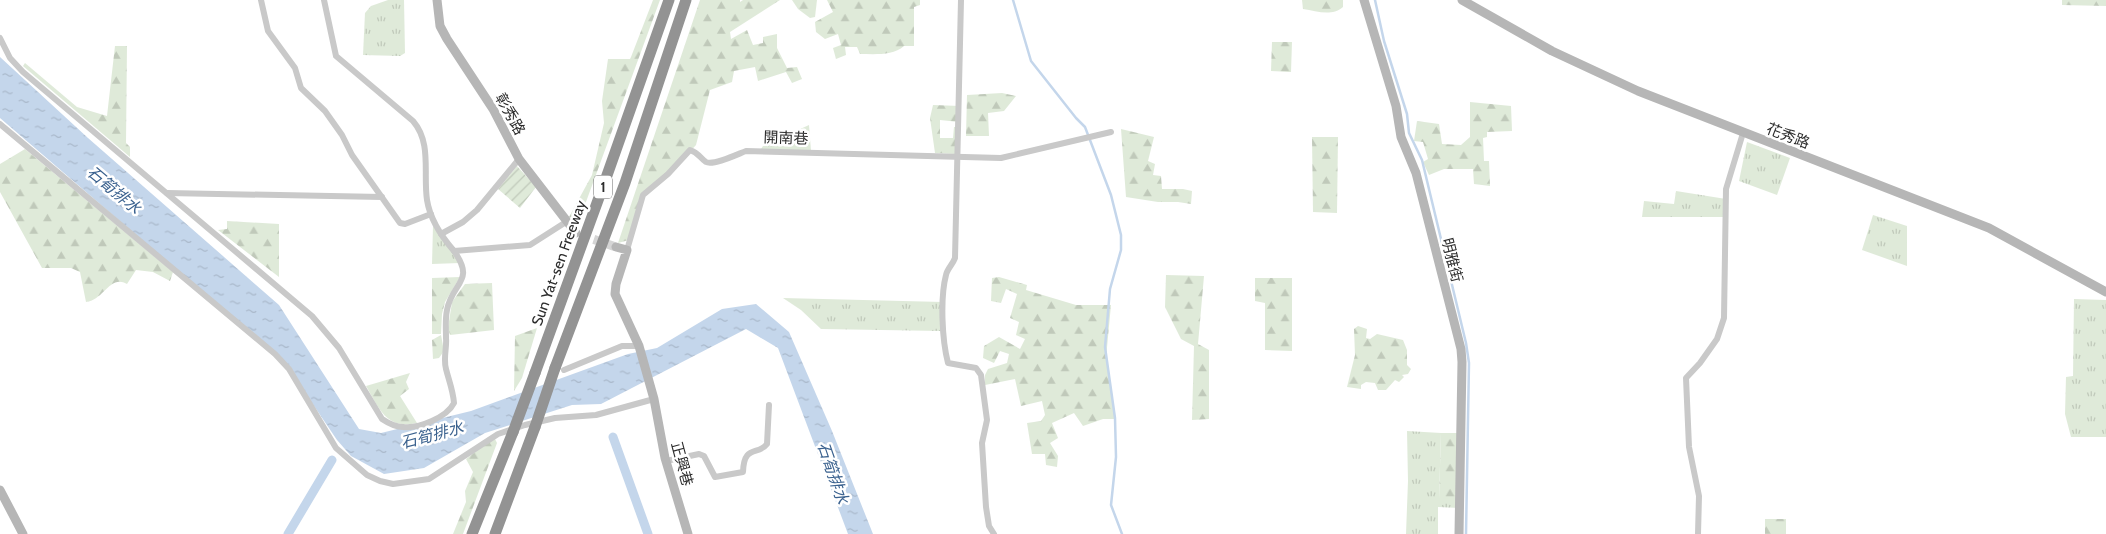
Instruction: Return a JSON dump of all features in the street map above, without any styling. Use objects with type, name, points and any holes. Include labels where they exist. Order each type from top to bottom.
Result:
[{"type":"highway","name":"Sun Yat-sen Freeway","points":[[472,534],[535,374],[606,181],[669,0]]},
{"type":"highway","name":"1","points":[[495,534],[535,427],[560,369],[686,0]]},
{"type":"street","points":[[261,0],[268,31],[295,68],[301,88],[325,111],[342,135],[352,155],[400,223],[403,224],[431,214]]},
{"type":"street","points":[[0,38],[10,58],[23,72],[312,316],[339,348],[382,419],[397,426],[412,427],[447,412],[454,402],[445,362],[445,325],[448,303],[463,278],[464,271],[461,260],[441,234],[431,214],[427,198],[425,143],[421,131],[413,121],[336,56],[324,0]]},
{"type":"street","name":"彰秀路","points":[[437,0],[440,26],[447,39],[493,110],[519,159],[576,233]]},
{"type":"street","points":[[961,0],[959,157],[955,258],[946,273],[943,324],[948,363],[976,368],[981,375],[987,420],[982,443],[986,507],[989,526],[994,534]]},
{"type":"street","name":"明雅街","points":[[1364,0],[1396,106],[1401,137],[1416,173],[1461,349],[1460,534]]},
{"type":"street","name":"花秀路","points":[[1462,0],[1569,59],[1638,91],[1988,228],[2106,292]]},
{"type":"street","points":[[0,124],[275,354],[289,369],[336,448],[361,472],[374,479],[399,484],[425,480],[498,434],[555,418],[596,415],[654,400]]},
{"type":"street","name":"開南巷","points":[[639,346],[615,294],[616,284],[628,250],[643,195],[668,174],[690,150],[698,153],[706,162],[713,164],[746,151],[1001,158],[1111,132]]},
{"type":"street","points":[[1698,534],[1699,496],[1689,447],[1686,378],[1717,339],[1724,318],[1726,189],[1743,133]]},
{"type":"street","points":[[441,234],[463,222],[476,210],[519,159]]},
{"type":"street","points":[[167,193],[382,197]]},
{"type":"street","points":[[454,251],[530,245],[566,222]]},
{"type":"street","points":[[616,247],[628,250]]},
{"type":"street","points":[[560,369],[622,346],[639,346]]},
{"type":"street","name":"正興巷","points":[[639,346],[654,400],[666,462],[688,534]]},
{"type":"street","points":[[666,462],[699,454],[704,456],[714,477],[744,472],[744,463],[747,456],[768,444],[769,405]]},
{"type":"street","points":[[0,490],[23,534]]},
{"type":"green space","points":[[388,0],[404,0],[405,53],[400,56],[363,55],[365,13],[371,6]]},
{"type":"green space","points":[[653,0],[660,0],[579,221],[569,217],[592,175],[604,123],[602,101],[608,59],[630,59]]},
{"type":"green space","points":[[700,0],[740,0],[740,2],[743,0],[780,0],[730,32],[731,39],[747,30],[753,45],[763,43],[763,37],[777,34],[777,48],[787,68],[797,67],[802,79],[792,83],[786,72],[758,81],[755,67],[734,71],[732,82],[710,90],[696,145],[678,165],[643,196],[629,240],[618,243]]},
{"type":"green space","points":[[792,0],[817,0],[815,17],[810,18],[798,9]]},
{"type":"green space","points":[[827,0],[920,0],[920,5],[914,7],[914,46],[904,46],[889,53],[877,54],[860,54],[857,47],[845,47],[846,55],[836,59],[833,48],[841,45],[838,34],[825,39],[816,32],[815,22],[833,12]]},
{"type":"green space","points":[[1302,0],[1343,0],[1343,7],[1334,12],[1319,12],[1303,9]]},
{"type":"green space","points":[[2062,0],[2106,0],[2106,6],[2062,5]]},
{"type":"green space","points":[[1272,42],[1292,42],[1291,72],[1271,71]]},
{"type":"green space","points":[[115,46],[127,46],[126,143],[130,147],[130,157],[23,66],[25,63],[77,107],[107,116]]},
{"type":"green space","points":[[1002,93],[1016,96],[1004,111],[988,113],[989,136],[966,136],[967,95]]},
{"type":"green space","points":[[1470,102],[1511,106],[1512,131],[1487,132],[1487,137],[1483,138],[1484,161],[1489,161],[1490,186],[1474,184],[1473,169],[1444,169],[1429,175],[1423,162],[1428,159],[1423,142],[1414,141],[1417,121],[1439,124],[1442,144],[1461,145],[1470,137]]},
{"type":"green space","points":[[933,105],[960,106],[959,122],[940,120],[940,138],[953,138],[954,127],[959,127],[955,154],[935,153],[930,118]]},
{"type":"green space","points":[[809,125],[811,151],[761,149],[763,146]]},
{"type":"green space","points":[[1121,129],[1154,137],[1148,161],[1155,164],[1153,175],[1161,176],[1162,189],[1192,191],[1191,204],[1158,202],[1126,197]]},
{"type":"green space","points":[[1312,137],[1338,137],[1337,213],[1313,212]]},
{"type":"green space","points":[[1747,142],[1790,158],[1777,195],[1739,181]]},
{"type":"green space","points":[[25,149],[173,272],[170,281],[153,272],[136,270],[127,284],[116,282],[98,297],[86,302],[80,272],[71,268],[42,268],[0,192],[0,164]]},
{"type":"green space","points":[[517,166],[536,187],[520,208],[498,189]]},
{"type":"green space","points":[[1676,191],[1726,199],[1727,217],[1642,217],[1644,201],[1674,204]]},
{"type":"green space","points":[[1873,215],[1907,226],[1907,266],[1862,250]]},
{"type":"green space","points":[[227,221],[279,224],[279,277],[218,230],[227,229]]},
{"type":"green space","points":[[433,226],[460,263],[432,264]]},
{"type":"green space","points":[[1166,275],[1204,276],[1198,344],[1209,350],[1209,419],[1192,420],[1194,346],[1181,339],[1165,307]]},
{"type":"green space","points":[[460,277],[445,302],[441,334],[432,334],[432,278]]},
{"type":"green space","points":[[999,277],[1027,285],[1026,290],[1076,305],[1111,305],[1106,358],[1115,419],[1103,419],[1083,426],[1074,413],[1052,423],[1058,438],[1050,443],[1058,456],[1057,467],[1046,465],[1045,454],[1032,454],[1027,423],[1041,421],[1045,415],[1042,401],[1021,406],[1015,379],[985,385],[985,375],[988,369],[1007,363],[1009,354],[1000,351],[994,363],[983,358],[984,346],[999,337],[1020,349],[1025,339],[1016,335],[1019,322],[1010,318],[1017,294],[1006,289],[1001,303],[991,301],[992,278]]},
{"type":"green space","points":[[1255,278],[1292,278],[1292,351],[1265,350],[1265,303],[1255,301]]},
{"type":"green space","points":[[492,283],[494,330],[450,335],[448,328],[452,302],[465,284]]},
{"type":"green space","points":[[783,298],[943,302],[942,331],[821,329],[801,310]]},
{"type":"green space","points":[[2074,299],[2106,300],[2106,437],[2071,437],[2065,414],[2066,377],[2073,376]]},
{"type":"green space","points":[[1358,326],[1367,329],[1366,338],[1370,339],[1377,334],[1403,340],[1407,350],[1407,365],[1411,369],[1408,374],[1402,375],[1404,377],[1399,382],[1395,380],[1386,390],[1378,390],[1375,383],[1366,382],[1361,385],[1361,389],[1347,387],[1355,355],[1354,329]]},
{"type":"green space","points":[[537,328],[522,378],[514,391],[515,336]]},
{"type":"green space","points":[[441,335],[444,351],[439,358],[433,359],[432,340]]},
{"type":"green space","points":[[410,373],[406,382],[409,389],[400,396],[417,423],[398,423],[385,415],[366,386]]},
{"type":"green space","points":[[1407,431],[1441,433],[1439,499],[1459,499],[1459,508],[1438,507],[1438,534],[1406,534]]},
{"type":"green space","points":[[1441,433],[1461,433],[1459,499],[1439,499]]},
{"type":"green space","points":[[495,439],[497,443],[463,534],[453,534],[466,502],[465,491],[473,472],[466,459],[489,441]]},
{"type":"green space","points":[[1765,519],[1786,519],[1786,534],[1765,534]]},
{"type":"water","name":"石筍排水","points":[[0,57],[88,138],[279,305],[359,429],[381,433],[471,411],[628,354],[657,348],[722,309],[756,304],[789,332],[832,431],[873,534],[848,534],[778,348],[746,329],[601,404],[572,405],[485,433],[424,468],[384,474],[351,456],[337,440],[285,363],[0,118]]},
{"type":"waterway","points":[[1013,0],[1031,61],[1085,127],[1111,195],[1121,235],[1121,250],[1110,289],[1105,347],[1115,418],[1116,457],[1111,505],[1122,534]]},
{"type":"waterway","points":[[1375,0],[1384,41],[1407,114],[1409,133],[1422,160],[1466,343],[1469,363],[1466,534]]},
{"type":"waterway","points":[[613,437],[648,534]]},
{"type":"waterway","points":[[288,534],[332,460]]},
{"type":"tunnel","points":[[581,235],[616,247]]}]
